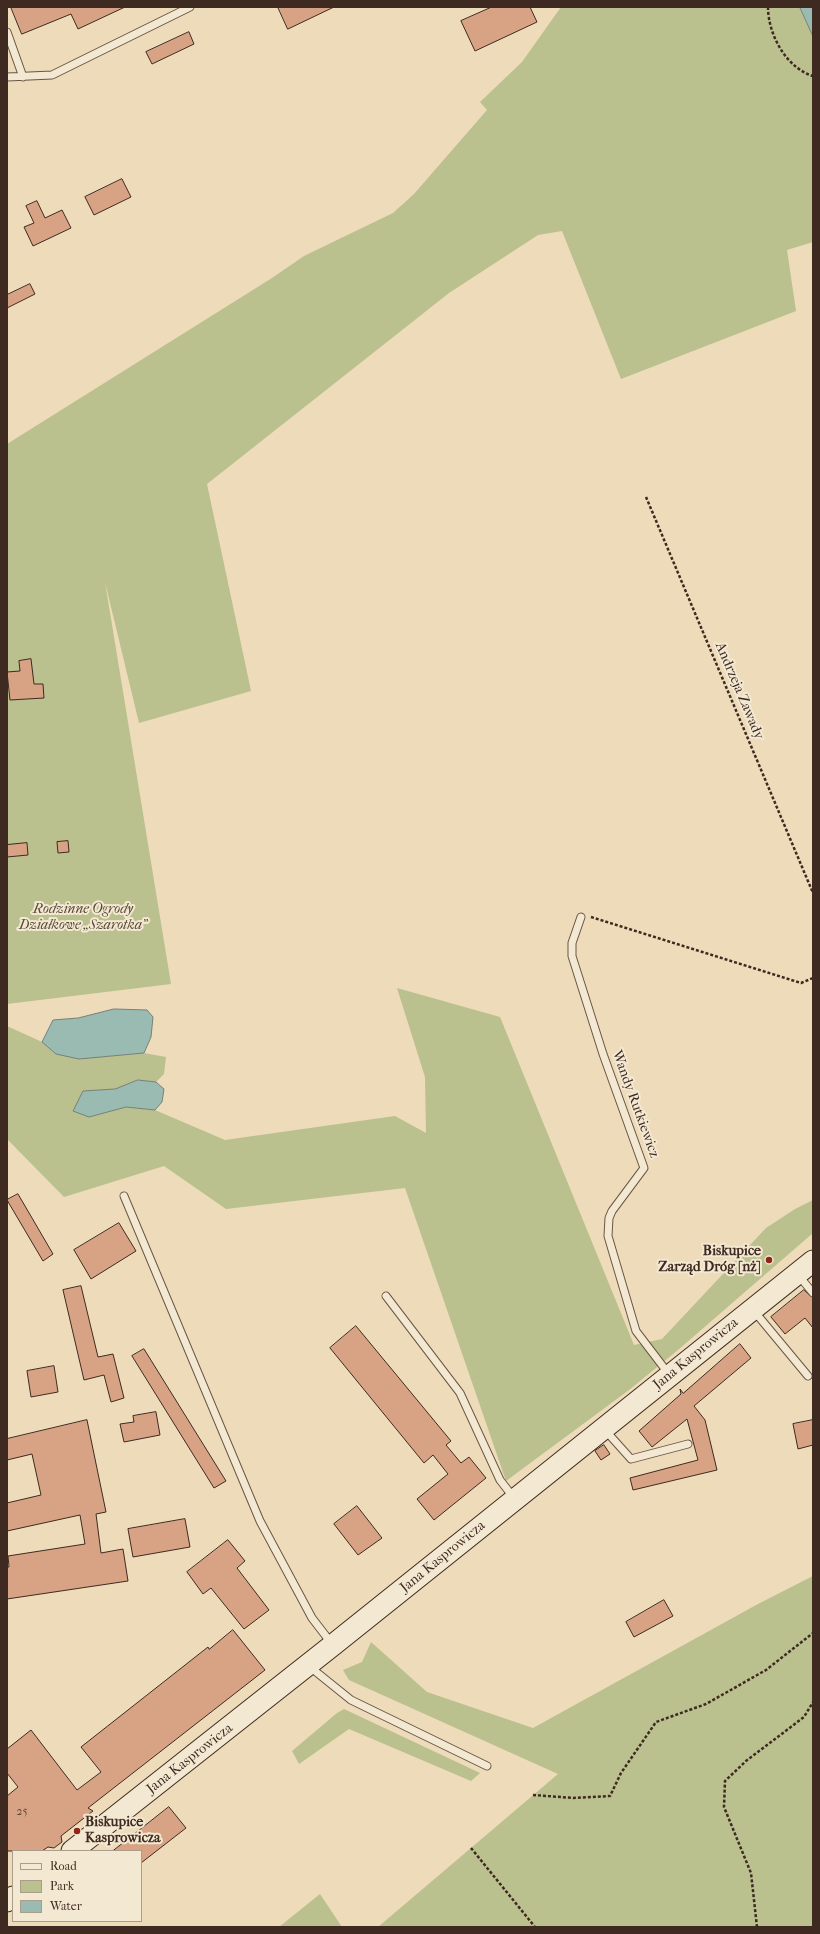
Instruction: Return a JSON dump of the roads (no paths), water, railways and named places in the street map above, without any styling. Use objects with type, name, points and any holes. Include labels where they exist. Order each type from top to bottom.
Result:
[{"type":"street","name":"Jana Kasprowicza","points":[[73,1850],[308,1665],[805,1268]]},
{"type":"lane","points":[[7,77],[52,75],[190,7]]},
{"type":"lane","points":[[7,32],[24,77]]},
{"type":"lane","name":"Wandy Rutkiewicz","points":[[581,917],[572,943],[572,956],[603,1054],[644,1168],[612,1211],[609,1218],[608,1236],[636,1331],[670,1375]]},
{"type":"lane","points":[[124,1196],[260,1521],[312,1618],[333,1645]]},
{"type":"lane","points":[[805,1268],[813,1293]]},
{"type":"lane","points":[[386,1296],[460,1393],[500,1480],[515,1500]]},
{"type":"lane","points":[[752,1310],[808,1376]]},
{"type":"lane","points":[[604,1428],[631,1459],[688,1444]]},
{"type":"lane","points":[[308,1665],[351,1700],[487,1766]]},
{"type":"water","points":[[800,7],[813,7],[813,36]]},
{"type":"water","points":[[114,1009],[147,1010],[153,1017],[151,1037],[144,1053],[79,1059],[56,1054],[42,1042],[53,1020],[78,1018]]},
{"type":"water","points":[[138,1080],[156,1082],[164,1089],[162,1102],[155,1110],[126,1107],[89,1117],[73,1111],[83,1091],[115,1089]]},
{"type":"place","name":"Biskupice Zarząd Dróg [nż]","points":[[769,1260]]},
{"type":"place","name":"Biskupice Kasprowicza","points":[[77,1831]]},
{"type":"park label","name":"Rodzinne Ogrody Działkowe „Szarotka”","points":[[83,918]]}]
